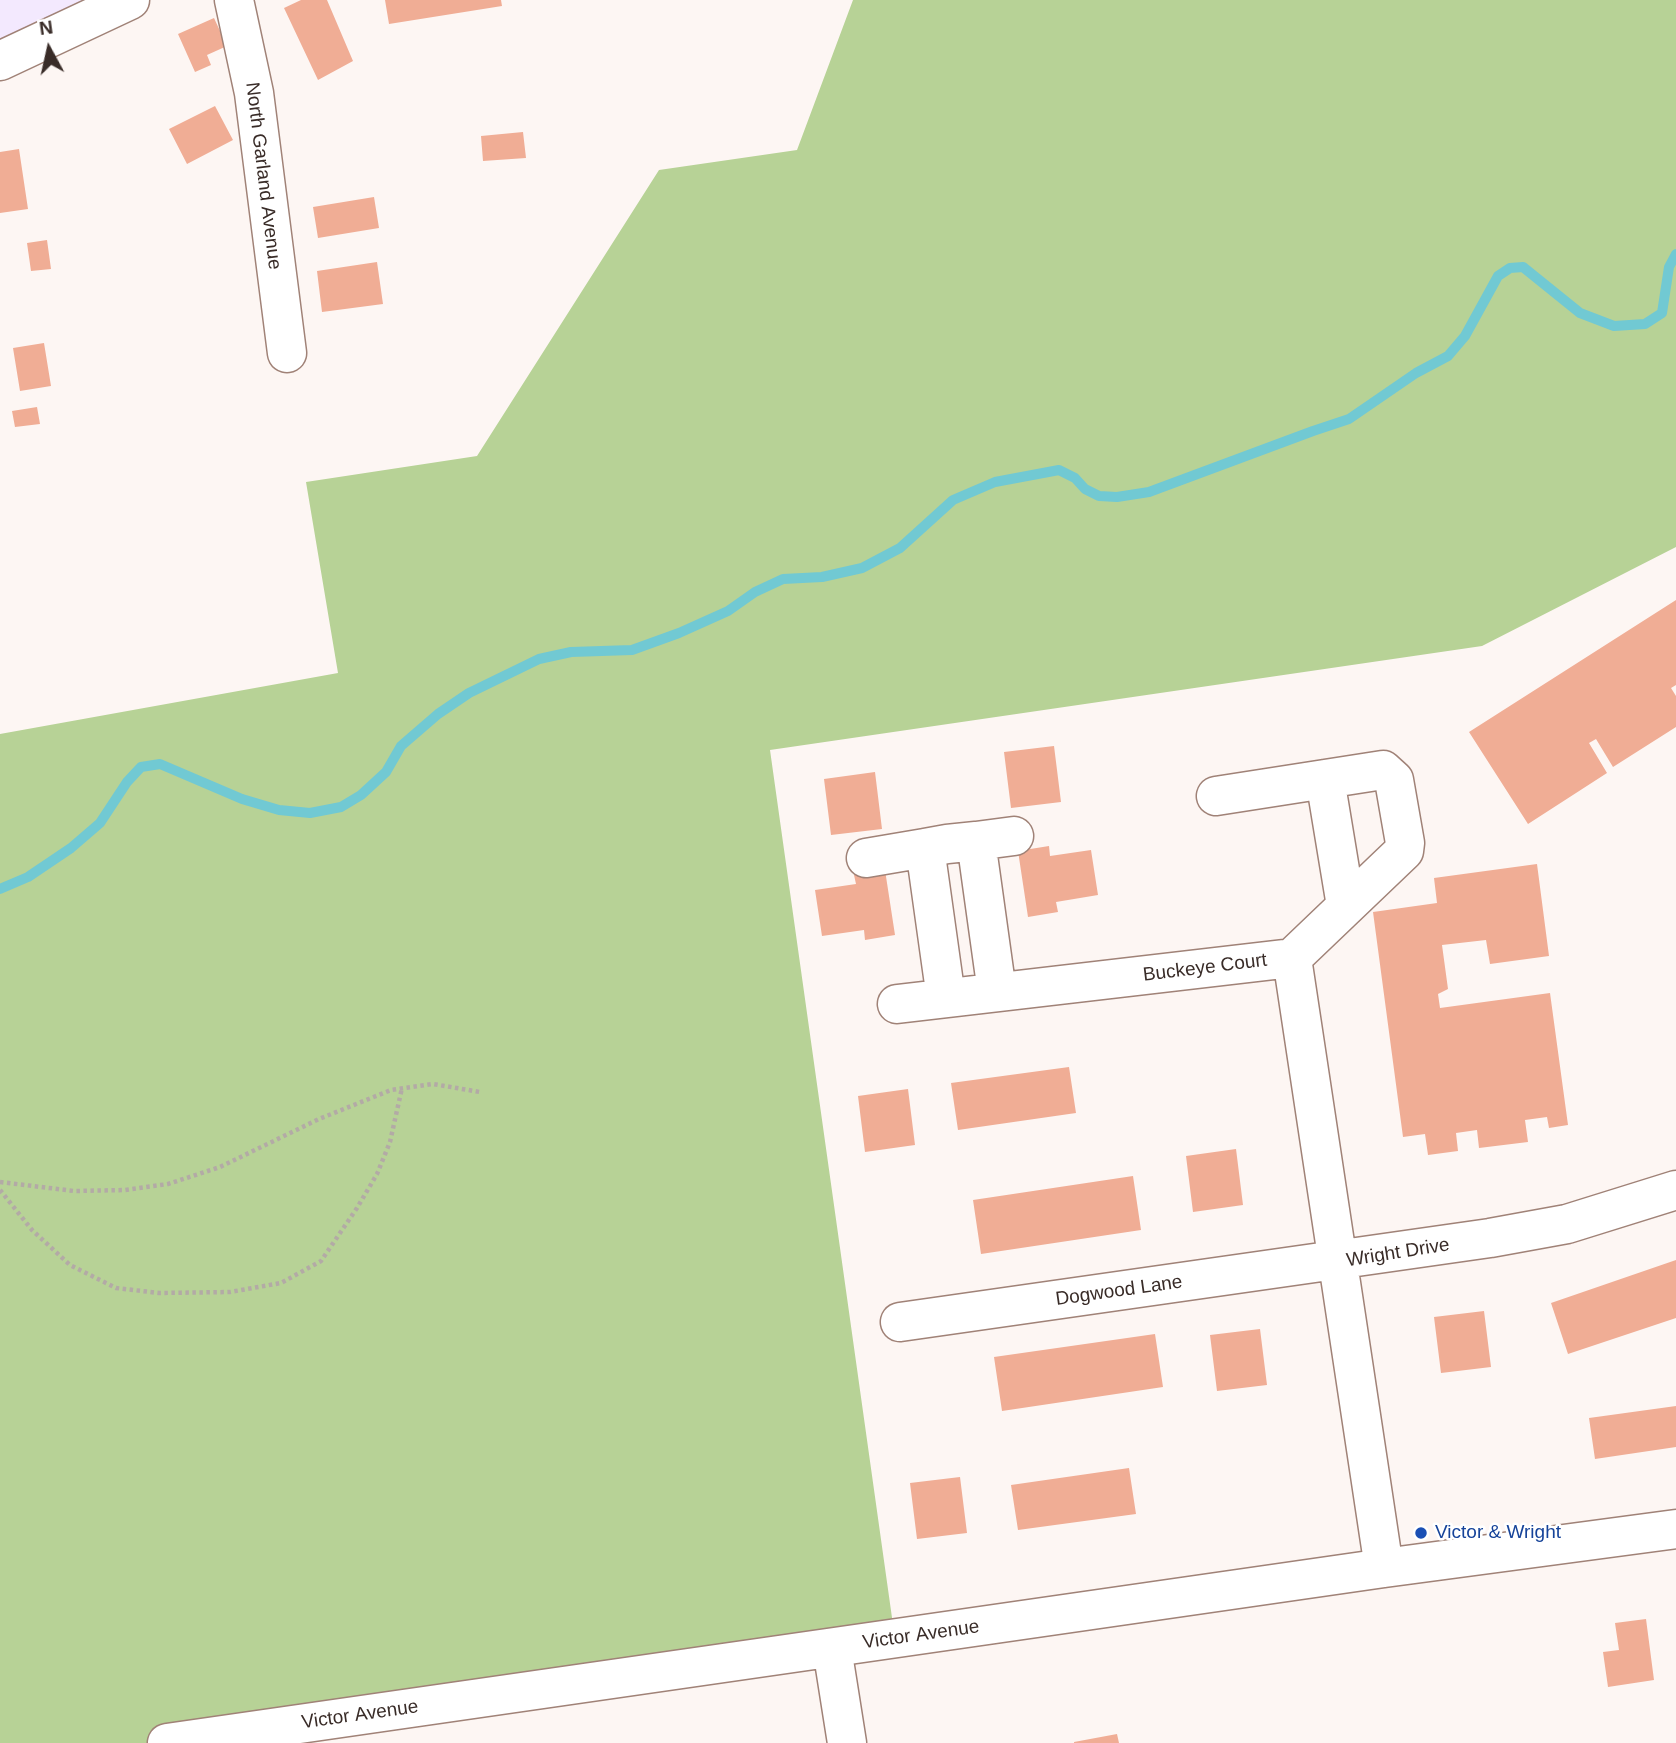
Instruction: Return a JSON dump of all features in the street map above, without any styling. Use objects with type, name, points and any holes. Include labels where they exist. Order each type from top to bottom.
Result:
[{"type":"street","points":[[0,61],[130,0]]},
{"type":"street","name":"North Garland Avenue","points":[[234,0],[254,93],[287,353]]},
{"type":"street","points":[[1216,796],[1383,770],[1394,780],[1405,843],[1404,851],[1292,958]]},
{"type":"street","points":[[1325,779],[1346,906]]},
{"type":"street","points":[[866,858],[1014,836]]},
{"type":"street","points":[[976,842],[997,992]]},
{"type":"street","points":[[925,848],[946,998]]},
{"type":"street","name":"Buckeye Court","points":[[897,1004],[1292,958],[1338,1260]]},
{"type":"street","name":"Wright Drive","points":[[1384,1568],[1338,1260],[1567,1224],[1676,1191]]},
{"type":"street","name":"Dogwood Lane","points":[[900,1322],[1338,1260]]},
{"type":"street","name":"Victor Avenue","points":[[167,1743],[1384,1568],[1676,1529]]},
{"type":"street","points":[[832,1648],[847,1743]]},
{"type":"path","points":[[0,1182],[74,1191],[125,1190],[168,1184],[220,1167],[319,1119],[391,1090],[433,1084],[480,1092]]},
{"type":"path","points":[[0,1190],[32,1230],[70,1265],[116,1288],[159,1293],[230,1292],[281,1283],[321,1261],[357,1208],[377,1174],[390,1142],[402,1088]]},
{"type":"shaded area","points":[[0,0],[130,0],[0,61]]},
{"type":"green space","points":[[853,0],[1676,0],[1676,547],[1482,646],[770,750],[895,1639],[167,1743],[0,1743],[0,734],[338,673],[306,482],[477,456],[659,170],[797,150]]},
{"type":"building","points":[[301,0],[327,0],[353,61],[318,80],[284,8]]},
{"type":"building","points":[[385,0],[501,0],[502,6],[389,24]]},
{"type":"building","points":[[214,18],[227,46],[207,55],[211,65],[195,72],[178,34]]},
{"type":"building","points":[[215,106],[233,140],[187,164],[169,129]]},
{"type":"building","points":[[523,132],[526,158],[483,161],[481,136]]},
{"type":"building","points":[[19,149],[28,209],[0,213],[0,152]]},
{"type":"building","points":[[374,197],[379,228],[318,238],[313,207]]},
{"type":"building","points":[[47,240],[51,269],[31,271],[27,243]]},
{"type":"building","points":[[377,262],[383,304],[322,312],[317,271]]},
{"type":"building","points":[[44,343],[51,386],[20,391],[13,348]]},
{"type":"building","points":[[37,407],[40,424],[15,427],[12,411]]},
{"type":"building","points":[[1676,600],[1676,685],[1671,688],[1676,696],[1676,727],[1613,767],[1596,739],[1589,743],[1607,773],[1528,824],[1469,732]]},
{"type":"building","points":[[1054,746],[1061,802],[1011,808],[1004,752]]},
{"type":"building","points":[[875,772],[882,829],[831,835],[824,779]]},
{"type":"building","points":[[1049,846],[1050,856],[1091,850],[1098,895],[1056,902],[1058,912],[1028,917],[1018,851]]},
{"type":"building","points":[[1537,864],[1549,956],[1490,964],[1486,940],[1442,945],[1448,989],[1438,994],[1440,1008],[1550,993],[1568,1125],[1549,1128],[1547,1117],[1525,1120],[1528,1142],[1479,1148],[1477,1130],[1456,1133],[1458,1151],[1428,1155],[1425,1134],[1403,1137],[1373,912],[1437,903],[1434,878]]},
{"type":"building","points":[[885,870],[895,935],[865,940],[864,930],[822,936],[815,890],[856,884],[854,875]]},
{"type":"building","points":[[1069,1067],[1076,1113],[958,1130],[951,1083]]},
{"type":"building","points":[[908,1089],[915,1145],[865,1152],[858,1096]]},
{"type":"building","points":[[1236,1149],[1243,1205],[1193,1212],[1186,1156]]},
{"type":"building","points":[[1133,1176],[1141,1230],[981,1254],[973,1200]]},
{"type":"building","points":[[1676,1260],[1676,1318],[1568,1354],[1551,1303]]},
{"type":"building","points":[[1484,1311],[1491,1367],[1441,1373],[1434,1317]]},
{"type":"building","points":[[1260,1329],[1267,1385],[1217,1391],[1210,1335]]},
{"type":"building","points":[[1155,1334],[1163,1387],[1002,1411],[994,1357]]},
{"type":"building","points":[[1676,1406],[1676,1447],[1595,1459],[1589,1418]]},
{"type":"building","points":[[1129,1468],[1136,1514],[1018,1530],[1011,1485]]},
{"type":"building","points":[[960,1477],[967,1533],[917,1539],[910,1483]]},
{"type":"building","points":[[1646,1619],[1654,1680],[1608,1687],[1603,1652],[1619,1650],[1615,1623]]},
{"type":"building","points":[[1117,1734],[1119,1743],[1074,1743],[1074,1742]]},
{"type":"waterway","points":[[0,889],[28,877],[71,848],[100,823],[127,782],[141,767],[160,764],[242,799],[279,810],[310,813],[341,807],[361,795],[386,772],[401,746],[438,714],[469,693],[539,659],[571,652],[632,650],[728,611],[755,592],[783,579],[822,577],[862,568],[900,548],[953,500],[995,482],[1059,470],[1099,496],[1117,497],[1149,492],[1349,419],[1416,373],[1448,356],[1465,336],[1498,276],[1510,268],[1523,267],[1580,313],[1614,326],[1645,324],[1662,313],[1669,267],[1676,254]]},
{"type":"place","name":"Victor & Wright","points":[[1421,1533]]}]
